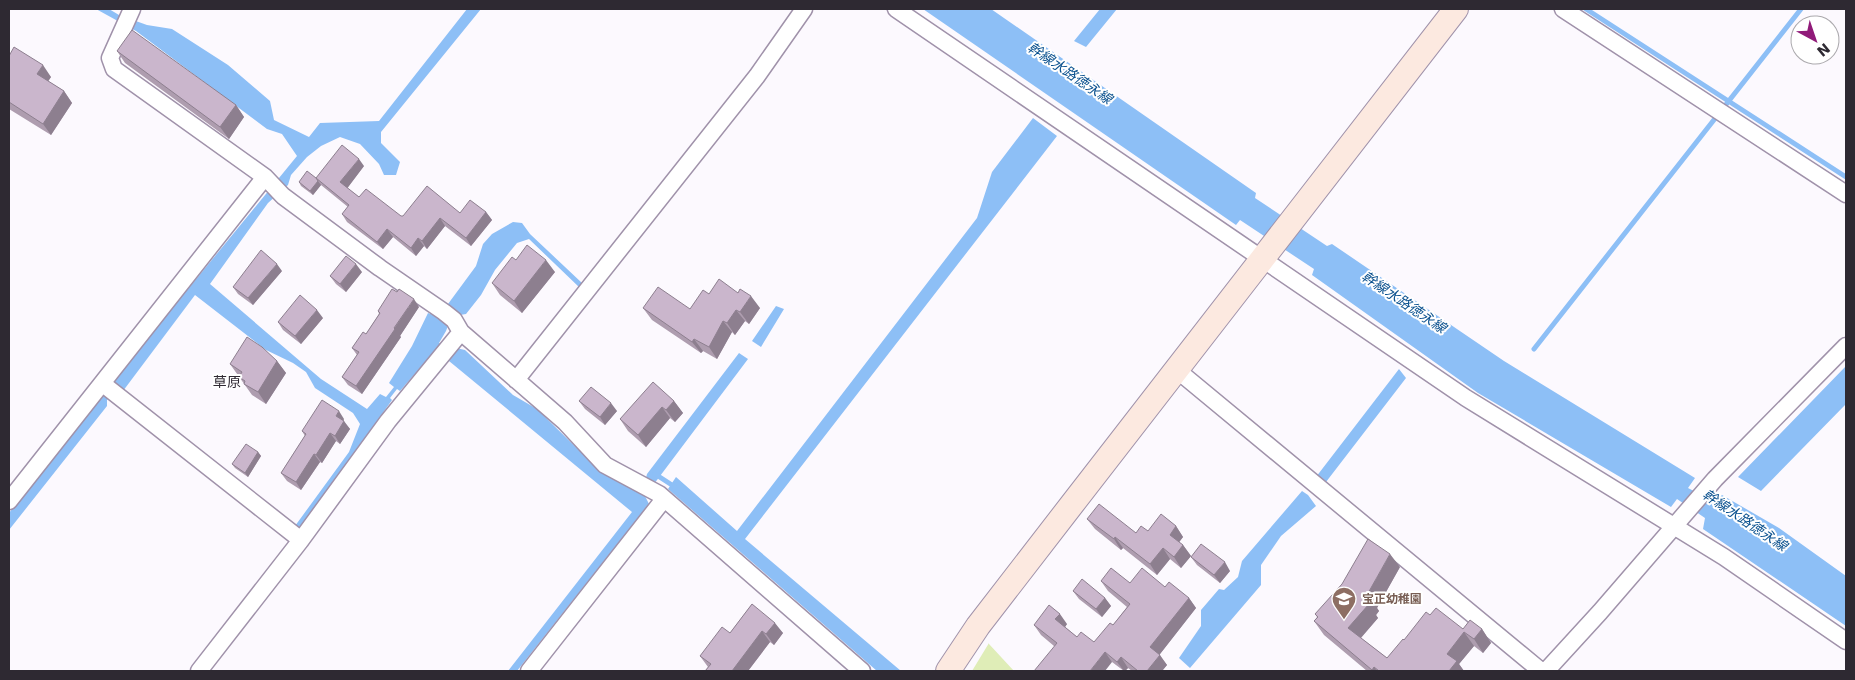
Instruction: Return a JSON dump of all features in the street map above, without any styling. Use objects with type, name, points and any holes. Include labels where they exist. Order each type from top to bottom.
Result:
[{"type":"street","points":[[516,380],[757,76],[804,9]]},
{"type":"street","points":[[896,9],[1264,258],[1466,398],[1732,563],[1846,641]]},
{"type":"street","points":[[948,671],[984,618],[1456,9]]},
{"type":"street","points":[[1563,9],[1846,194]]},
{"type":"street","points":[[128,17],[110,58],[114,69],[265,177],[284,196],[380,268],[450,332],[516,380],[565,422],[605,465],[664,499],[862,671]]},
{"type":"street","points":[[9,501],[265,177]]},
{"type":"street","points":[[199,671],[301,540],[450,332]]},
{"type":"street","points":[[1546,671],[1715,480],[1846,346]]},
{"type":"street","points":[[1177,370],[1541,671]]},
{"type":"street","points":[[103,384],[301,540]]},
{"type":"street","points":[[529,671],[664,499]]},
{"type":"green space","points":[[989,644],[1014,671],[972,671]]},
{"type":"water","points":[[96,9],[109,9],[119,15],[147,25],[172,29],[228,65],[270,101],[274,120],[309,137],[320,123],[379,121],[467,9],[481,9],[381,132],[381,143],[400,162],[396,175],[384,175],[379,164],[360,144],[340,137],[321,146],[307,157],[291,175],[288,185],[268,203],[210,284],[321,379],[367,409],[380,394],[386,397],[394,387],[389,383],[412,346],[428,313],[444,319],[452,308],[448,304],[476,266],[483,244],[492,234],[513,222],[522,223],[530,234],[582,283],[580,288],[529,239],[517,243],[495,270],[481,295],[466,314],[460,315],[449,323],[439,343],[454,352],[456,348],[465,350],[513,395],[537,409],[599,470],[645,482],[647,474],[739,353],[748,359],[645,496],[649,504],[517,671],[508,671],[632,512],[449,361],[451,357],[439,346],[400,391],[397,389],[390,398],[392,400],[302,527],[295,526],[349,452],[360,424],[353,413],[315,388],[306,372],[293,363],[266,350],[195,295],[123,391],[117,387],[107,400],[107,406],[9,530],[9,513],[99,398],[106,395],[115,385],[115,378],[297,156],[282,134],[267,129],[136,31]]},
{"type":"water","name":"幹線水路徳永線","points":[[923,9],[991,9],[1256,193],[1255,198],[1327,246],[1332,244],[1504,361],[1695,478],[1688,488],[1715,502],[1722,495],[1779,528],[1846,576],[1846,626],[1703,529],[1705,518],[1677,499],[1671,507],[1478,393],[1312,275],[1314,269],[1240,220],[1236,225]]},
{"type":"water","points":[[1100,9],[1117,9],[1086,47],[1074,41]]},
{"type":"water","points":[[1033,118],[1057,136],[745,539],[901,671],[877,671],[668,489],[676,477],[737,531],[977,218],[992,172]]},
{"type":"water","points":[[776,306],[784,309],[761,347],[752,341]]},
{"type":"water","points":[[1846,366],[1846,404],[1761,491],[1738,477]]},
{"type":"water","points":[[1399,369],[1406,378],[1326,482],[1316,477]]},
{"type":"water","points":[[1302,491],[1308,495],[1316,506],[1281,536],[1261,565],[1261,585],[1190,668],[1179,658],[1201,626],[1201,610],[1219,589],[1224,590],[1238,577],[1242,561]]},
{"type":"building","points":[[132,30],[236,105],[220,127],[117,51]]},
{"type":"building","points":[[14,47],[43,65],[37,74],[64,91],[43,124],[9,102],[9,56]]},
{"type":"building","points":[[342,145],[359,159],[340,182],[359,197],[366,189],[403,216],[427,186],[460,213],[470,200],[486,212],[466,238],[440,218],[422,241],[418,238],[411,248],[387,229],[377,242],[342,214],[349,205],[316,178]]},
{"type":"building","points":[[307,171],[318,181],[310,191],[299,182]]},
{"type":"building","points":[[527,245],[546,260],[514,301],[492,283],[512,257],[516,260]]},
{"type":"building","points":[[261,250],[277,264],[248,298],[233,287]]},
{"type":"building","points":[[346,256],[356,264],[340,284],[330,276]]},
{"type":"building","points":[[719,279],[738,293],[740,289],[751,296],[740,312],[736,310],[727,323],[723,321],[709,347],[694,339],[692,342],[643,308],[658,287],[690,309],[703,290],[709,294]]},
{"type":"building","points":[[392,289],[397,292],[399,289],[414,299],[356,386],[342,377],[359,352],[352,348],[363,332],[366,334],[380,313],[378,311]]},
{"type":"building","points":[[300,295],[317,310],[295,336],[278,322]]},
{"type":"building","points":[[247,337],[262,347],[277,361],[258,392],[244,384],[245,381],[239,377],[242,372],[230,364]]},
{"type":"building","points":[[653,382],[674,401],[666,410],[662,407],[638,435],[620,419]]},
{"type":"building","points":[[591,387],[611,403],[600,417],[579,401]]},
{"type":"building","points":[[322,400],[339,411],[336,416],[344,421],[335,436],[330,433],[296,482],[281,473],[306,434],[302,431]]},
{"type":"building","points":[[246,444],[258,452],[245,473],[232,464]]},
{"type":"building","points":[[1099,504],[1136,533],[1141,526],[1148,531],[1161,514],[1176,526],[1170,535],[1183,545],[1174,557],[1163,548],[1150,564],[1115,537],[1114,539],[1087,519]]},
{"type":"building","points":[[1368,539],[1390,554],[1367,595],[1370,598],[1366,602],[1369,604],[1348,628],[1387,658],[1426,612],[1430,615],[1436,608],[1463,629],[1470,620],[1482,629],[1474,639],[1464,632],[1447,654],[1457,661],[1449,671],[1379,671],[1374,667],[1372,670],[1314,621],[1318,617],[1315,614],[1342,584]]},
{"type":"building","points":[[1201,544],[1225,562],[1214,575],[1191,557]]},
{"type":"building","points":[[1111,568],[1130,583],[1142,568],[1165,587],[1169,582],[1189,598],[1150,647],[1160,655],[1147,671],[1138,671],[1121,657],[1117,662],[1105,652],[1090,671],[1034,671],[1057,643],[1034,625],[1049,605],[1060,614],[1055,619],[1077,637],[1081,632],[1094,642],[1110,623],[1113,625],[1130,604],[1101,581]]},
{"type":"building","points":[[1082,579],[1105,598],[1096,609],[1073,591]]},
{"type":"building","points":[[752,604],[775,623],[766,634],[762,631],[732,671],[705,671],[711,664],[700,656],[722,627],[730,633]]},
{"type":"waterway","points":[[1586,9],[1846,177]]},
{"type":"waterway","points":[[1534,349],[1801,9]]},
{"type":"waterway","points":[[655,474],[675,487]]},
{"type":"place","name":"宝正幼稚園","points":[[1344,620]]},
{"type":"district","name":"草原","points":[[227,382]]}]
